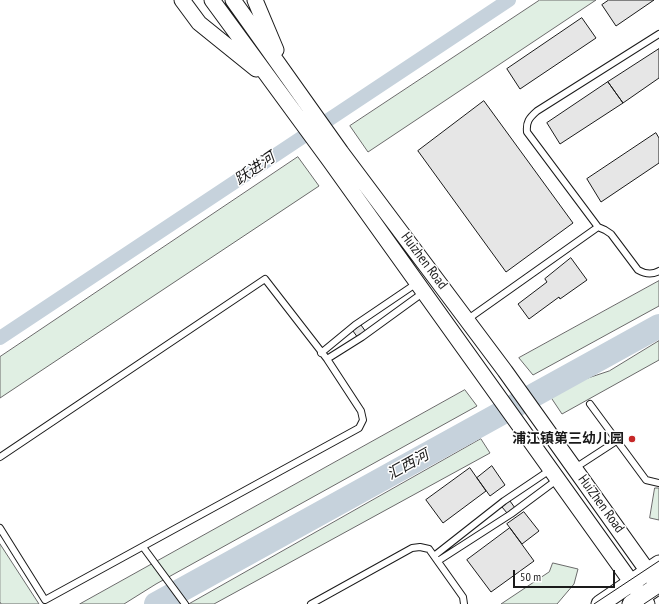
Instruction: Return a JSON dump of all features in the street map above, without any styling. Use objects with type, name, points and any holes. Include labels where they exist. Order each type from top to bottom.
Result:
[{"type":"main road","points":[[600,604],[654,568]]},
{"type":"main road","points":[[640,602],[659,586]]},
{"type":"street","points":[[182,0],[199,22],[272,82]]},
{"type":"street","points":[[212,0],[287,102],[336,156]]},
{"type":"street","points":[[233,0],[300,94],[336,156]]},
{"type":"street","points":[[256,0],[285,73]]},
{"type":"street","name":"Huizhen Road","points":[[336,156],[420,288],[632,583],[640,602]]},
{"type":"street","name":"Huizhen Road","points":[[336,156],[468,319],[506,371]]},
{"type":"street","name":"HuiZhen Road","points":[[506,371],[575,468],[654,568],[659,586]]},
{"type":"lane","points":[[659,34],[537,111],[526,124],[527,132],[598,227],[611,234],[638,270],[645,273],[654,274],[659,271]]},
{"type":"lane","points":[[468,319],[598,227]]},
{"type":"lane","points":[[0,457],[265,279],[322,353],[361,411],[363,420],[359,428],[45,600],[0,528]]},
{"type":"lane","points":[[322,353],[355,325],[420,288]]},
{"type":"lane","points":[[326,359],[362,337],[420,288]]},
{"type":"lane","points":[[590,404],[646,480],[659,483]]},
{"type":"lane","points":[[575,468],[618,440]]},
{"type":"lane","points":[[436,559],[504,501],[554,474]]},
{"type":"lane","points":[[436,559],[511,514],[554,474]]},
{"type":"lane","points":[[143,546],[184,604]]},
{"type":"lane","points":[[311,604],[412,548],[420,547],[429,549],[463,597],[464,604]]},
{"type":"green space","points":[[540,0],[596,0],[368,152],[350,126]]},
{"type":"green space","points":[[298,157],[319,186],[0,398],[0,357]]},
{"type":"green space","points":[[659,281],[659,306],[533,375],[519,358]]},
{"type":"green space","points":[[659,341],[659,360],[562,414],[550,396],[564,386],[609,371]]},
{"type":"green space","points":[[465,390],[477,406],[156,584],[124,604],[80,604]]},
{"type":"green space","points":[[481,439],[490,453],[214,604],[189,604]]},
{"type":"green space","points":[[655,488],[659,488],[659,520],[650,518]]},
{"type":"green space","points":[[0,544],[39,604],[1,604]]},
{"type":"green space","points":[[553,563],[578,569],[574,584],[557,604],[501,604],[549,572]]},
{"type":"building","points":[[609,0],[654,0],[616,26],[602,5]]},
{"type":"building","points":[[582,18],[596,38],[520,89],[507,69]]},
{"type":"building","points":[[659,49],[659,78],[623,103],[608,82]]},
{"type":"building","points":[[608,82],[623,103],[560,144],[547,123]]},
{"type":"building","points":[[484,101],[573,223],[506,272],[418,151]]},
{"type":"building","points":[[656,133],[659,138],[659,163],[601,202],[587,179]]},
{"type":"building","points":[[571,258],[587,280],[560,299],[559,297],[529,319],[518,304],[547,282],[545,279]]},
{"type":"building","points":[[361,325],[366,332],[358,338],[353,331]]},
{"type":"building","points":[[492,466],[505,485],[490,496],[477,478]]},
{"type":"building","points":[[470,468],[486,491],[443,523],[426,500]]},
{"type":"building","points":[[510,501],[515,508],[507,513],[502,507]]},
{"type":"building","points":[[524,512],[539,531],[522,544],[507,524]]},
{"type":"building","points":[[510,528],[534,561],[491,592],[467,560]]},
{"type":"waterway","name":"跃进河","points":[[0,338],[509,0]]},
{"type":"waterway","name":"汇西河","points":[[156,604],[659,326]]},
{"type":"tram line","points":[[594,604],[659,561]]},
{"type":"tram line","points":[[644,604],[659,594]]},
{"type":"place","name":"浦江镇第三幼儿园","points":[[632,439]]}]
